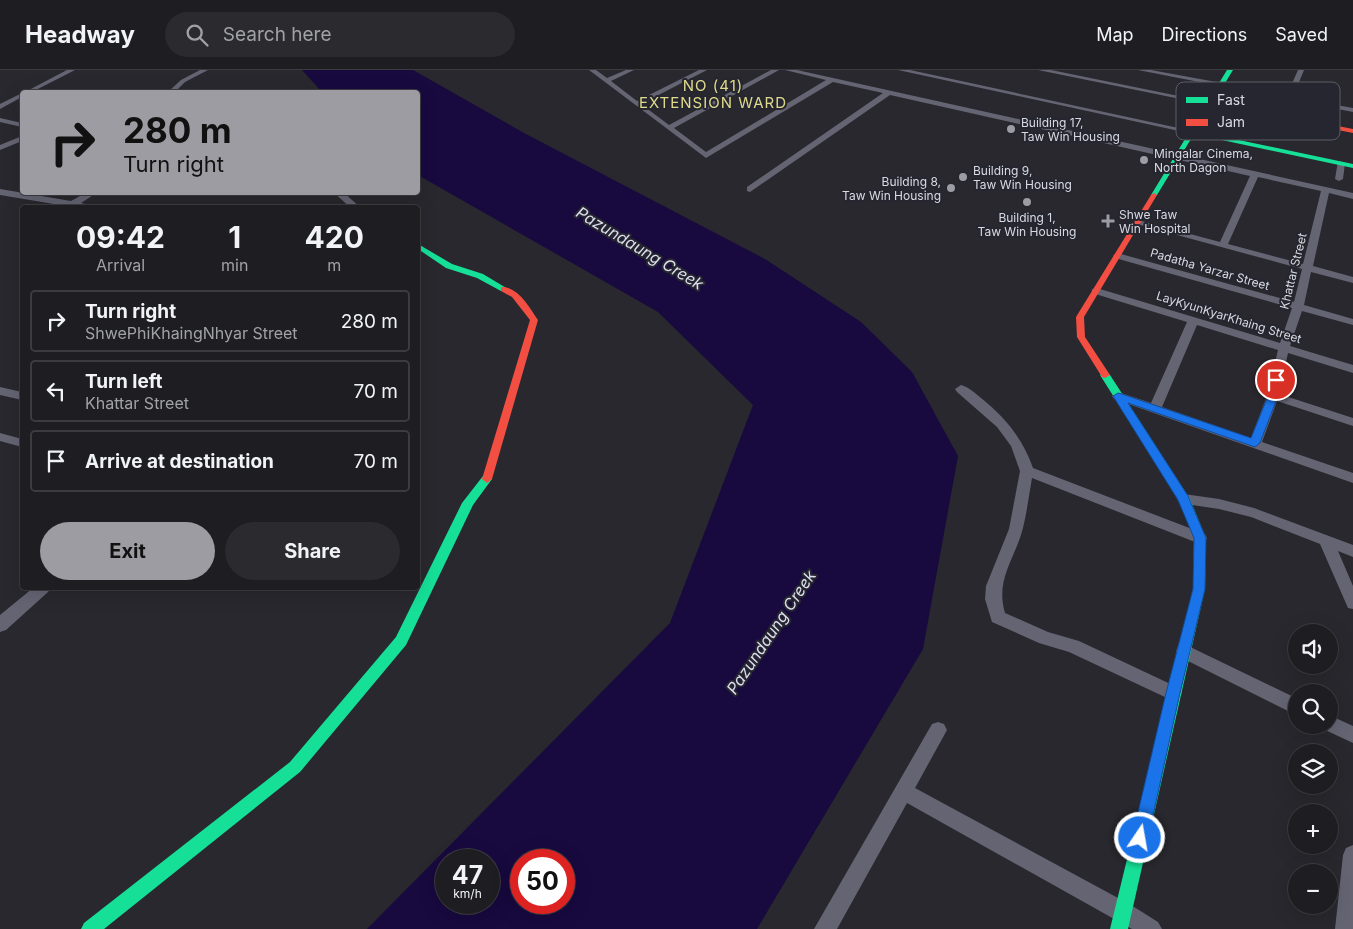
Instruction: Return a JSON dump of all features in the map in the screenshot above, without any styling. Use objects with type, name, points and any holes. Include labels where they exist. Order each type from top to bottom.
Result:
[{"type":"main road","points":[[1222,82],[1230,70]]},
{"type":"main road","points":[[1340,130],[1353,132]]},
{"type":"main road","points":[[1121,920],[1199,589],[1200,538],[1184,499],[1081,337],[1080,317],[1188,140]]},
{"type":"main road","points":[[1238,140],[1347,165]]},
{"type":"main road","points":[[90,929],[295,767],[401,641],[468,503],[488,478],[534,320],[515,295],[480,276],[449,266],[420,247]]},
{"type":"street","points":[[32,90],[72,70]]},
{"type":"street","points":[[173,90],[182,81],[205,70]]},
{"type":"street","points":[[592,70],[706,156],[831,80]]},
{"type":"street","points":[[607,81],[631,70]]},
{"type":"street","points":[[638,103],[704,70]]},
{"type":"street","points":[[669,128],[776,70]]},
{"type":"street","points":[[788,70],[1353,196]]},
{"type":"street","points":[[901,70],[1176,126]]},
{"type":"street","points":[[1041,70],[1176,99]]},
{"type":"street","points":[[1141,70],[1206,82]]},
{"type":"street","points":[[1290,70],[1301,71]]},
{"type":"street","points":[[750,189],[888,93]]},
{"type":"street","points":[[0,107],[20,96]]},
{"type":"street","points":[[0,120],[20,125]]},
{"type":"street","points":[[0,148],[20,139]]},
{"type":"street","points":[[1339,179],[1347,165]]},
{"type":"street","points":[[1223,245],[1255,174]]},
{"type":"street","points":[[11,194],[20,189]]},
{"type":"street","name":"Khattar Street","points":[[1255,443],[1273,396],[1284,348],[1298,307],[1326,190]]},
{"type":"street","points":[[0,192],[83,205]]},
{"type":"street","points":[[74,203],[89,195]]},
{"type":"street","points":[[341,195],[353,205]]},
{"type":"street","points":[[1138,223],[1353,280]]},
{"type":"street","name":"Padatha Yarzar Street","points":[[1118,256],[1353,322]]},
{"type":"street","name":"LayKyunKyarKhaing Street","points":[[1096,291],[1353,369]]},
{"type":"street","points":[[1155,408],[1194,321]]},
{"type":"street","points":[[961,389],[989,409],[1010,432],[1023,458],[1027,471],[1016,529],[994,586],[993,599],[998,616],[1045,638],[1073,646],[1173,693]]},
{"type":"street","points":[[0,391],[20,396]]},
{"type":"street","points":[[1118,396],[1353,478]]},
{"type":"street","points":[[1273,396],[1353,422]]},
{"type":"street","points":[[0,437],[20,442]]},
{"type":"street","points":[[1027,471],[1200,538]]},
{"type":"street","points":[[1184,499],[1219,504],[1254,513],[1353,551]]},
{"type":"street","points":[[1326,541],[1353,603]]},
{"type":"street","points":[[0,625],[40,590]]},
{"type":"street","points":[[1184,651],[1288,703]]},
{"type":"street","points":[[1338,728],[1353,735]]},
{"type":"street","points":[[825,929],[938,730]]},
{"type":"street","points":[[903,791],[1121,920],[1151,929]]},
{"type":"street","points":[[1346,929],[1353,855]]},
{"type":"water","name":"Pazundaung Creek","points":[[302,70],[413,70],[524,133],[765,259],[861,322],[912,372],[958,456],[923,649],[757,929],[367,929],[435,860],[435,914],[500,914],[500,849],[446,849],[670,623],[753,405],[658,312],[420,176],[420,90],[320,90]]},
{"type":"traffic: fast","points":[[1223,82],[1230,70]]},
{"type":"traffic: fast","points":[[1154,195],[1187,140]]},
{"type":"traffic: fast","points":[[1231,140],[1353,166]]},
{"type":"traffic: fast","points":[[420,247],[449,266],[480,276],[504,289]]},
{"type":"traffic: fast","points":[[1105,375],[1184,499],[1200,538],[1199,589],[1119,929]]},
{"type":"traffic: fast","points":[[90,929],[295,767],[401,641],[468,503],[487,479]]},
{"type":"traffic: jam","points":[[1340,128],[1353,131]]},
{"type":"traffic: jam","points":[[1105,375],[1081,337],[1080,317],[1154,195]]},
{"type":"traffic: jam","points":[[487,479],[534,320],[515,295],[504,289]]},
{"type":"place","name":"Building 17, Taw Win Housing","points":[[1011,129]]},
{"type":"place","name":"Mingalar Cinema, North Dagon","points":[[1144,160]]},
{"type":"place","name":"Building 9, Taw Win Housing","points":[[963,177]]},
{"type":"place","name":"Building 8, Taw Win Housing","points":[[951,188]]},
{"type":"place","name":"Building 1, Taw Win Housing","points":[[1027,202]]},
{"type":"place","name":"Shwe Taw Win Hospital","points":[[1108,221]]},
{"type":"district","name":"NO (41) EXTENSION WARD","points":[[713,94]]},
{"type":"route","points":[[1140,838],[1199,589],[1200,538],[1184,499],[1118,396],[1255,443],[1273,396],[1276,380]]}]
